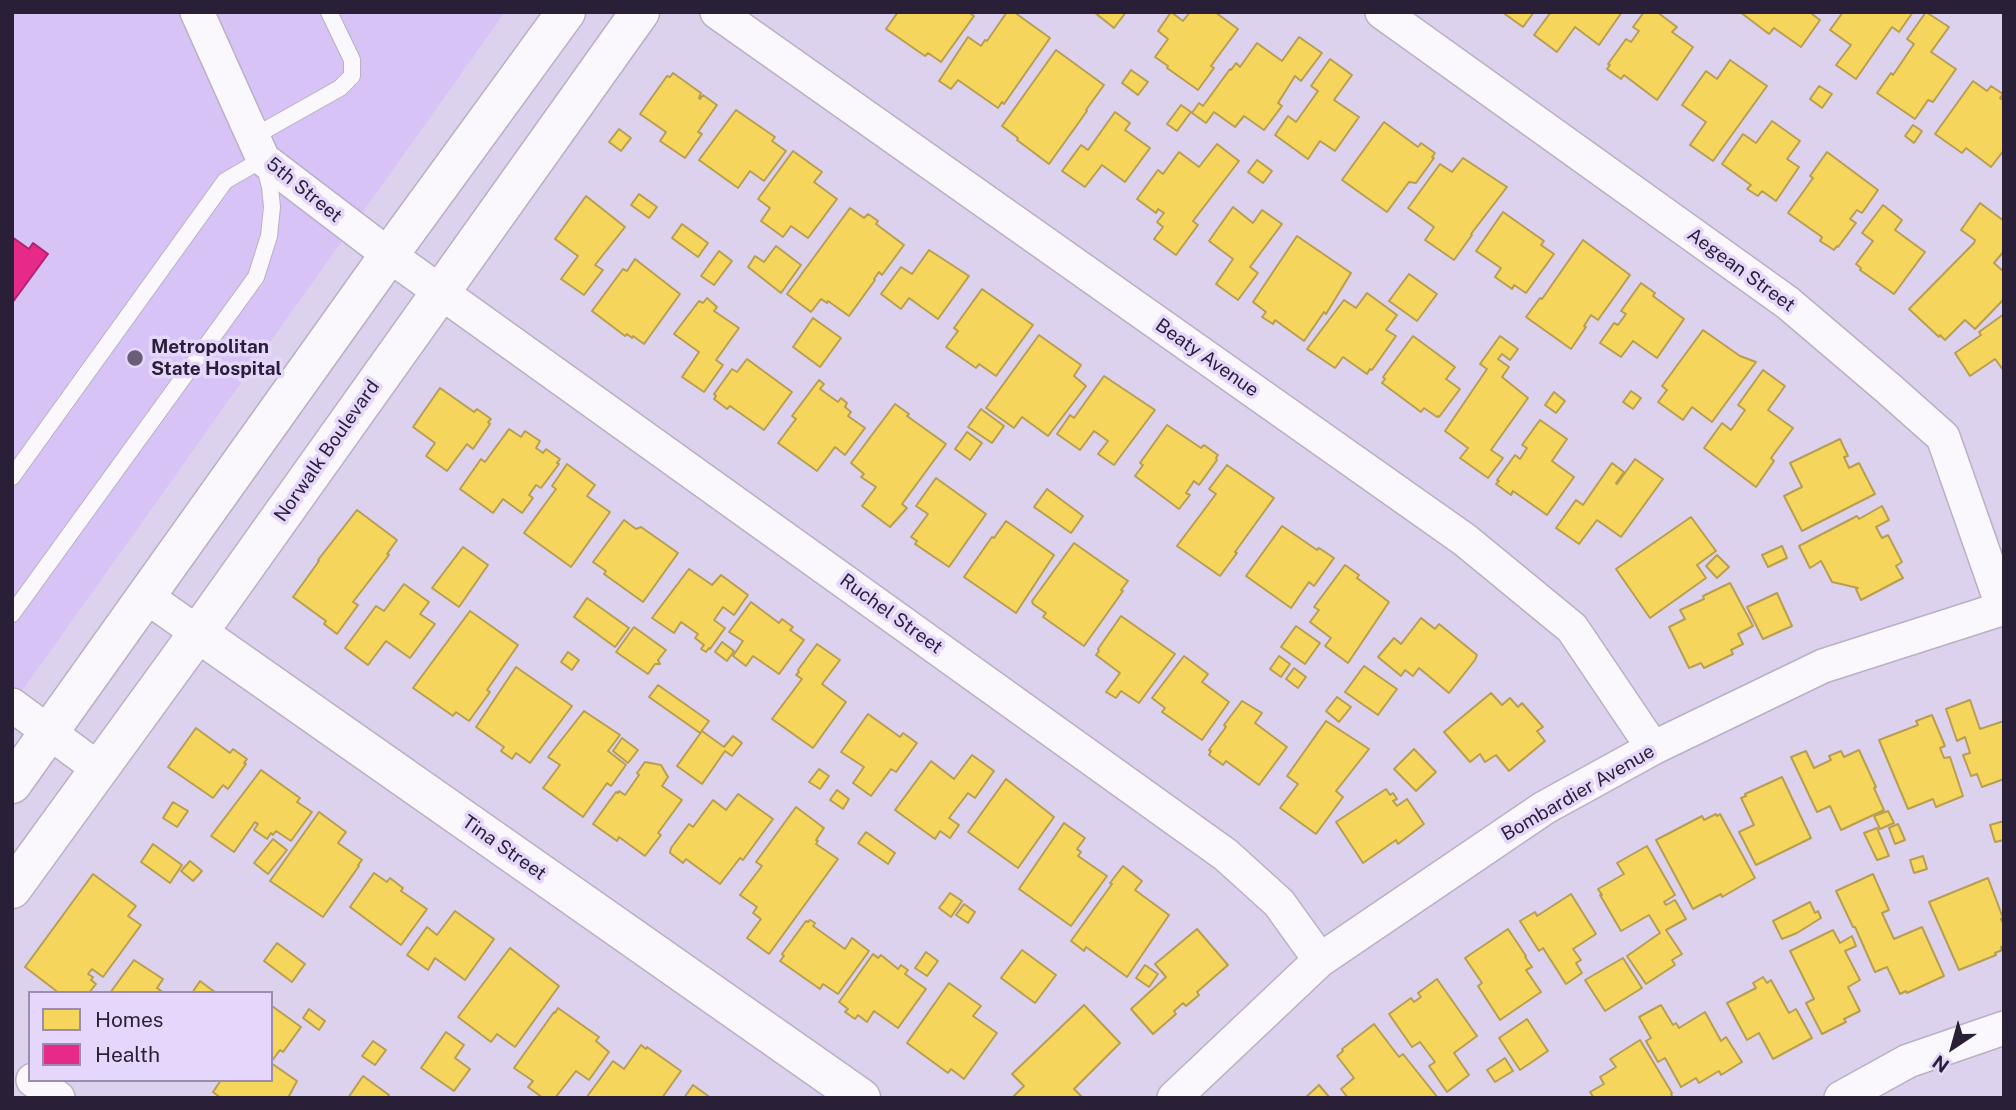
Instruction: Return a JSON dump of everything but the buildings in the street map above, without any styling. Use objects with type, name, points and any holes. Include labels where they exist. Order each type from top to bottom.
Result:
[{"type":"main road","points":[[12,784],[389,255],[566,12]]},
{"type":"main road","name":"Norwalk Boulevard","points":[[12,889],[198,633],[640,12]]},
{"type":"main road","name":"Tina Street","points":[[198,633],[861,1098]]},
{"type":"street","name":"5th Street","points":[[197,12],[258,148],[389,255],[440,290]]},
{"type":"street","name":"Beaty Avenue","points":[[717,12],[1465,540],[1572,628],[1653,748]]},
{"type":"street","name":"Aegean Street","points":[[1382,12],[1788,303],[1943,437],[2003,608]]},
{"type":"street","name":"Ruchel Street","points":[[440,290],[1226,855],[1279,903],[1321,960]]},
{"type":"street","name":"Tina Street","points":[[147,597],[198,633]]},
{"type":"street","name":"Bombardier Avenue","points":[[1174,1098],[1321,960],[1544,808],[1653,748],[1823,666],[2003,608]]},
{"type":"street","points":[[12,705],[99,769]]},
{"type":"street","points":[[1842,1098],[1908,1061],[2004,1028]]},
{"type":"street","points":[[12,1065],[28,1077]]},
{"type":"street","points":[[35,1082],[58,1098]]},
{"type":"lane","points":[[12,477],[225,181],[258,148],[340,88],[352,76],[352,60],[329,12]]},
{"type":"lane","points":[[12,614],[256,277],[268,236],[272,207],[270,187],[258,148]]},
{"type":"shaded area","name":"Metropolitan State Hospital","points":[[12,12],[505,12],[12,705]]},
{"type":"place","name":"Metropolitan State Hospital","points":[[135,358]]}]
